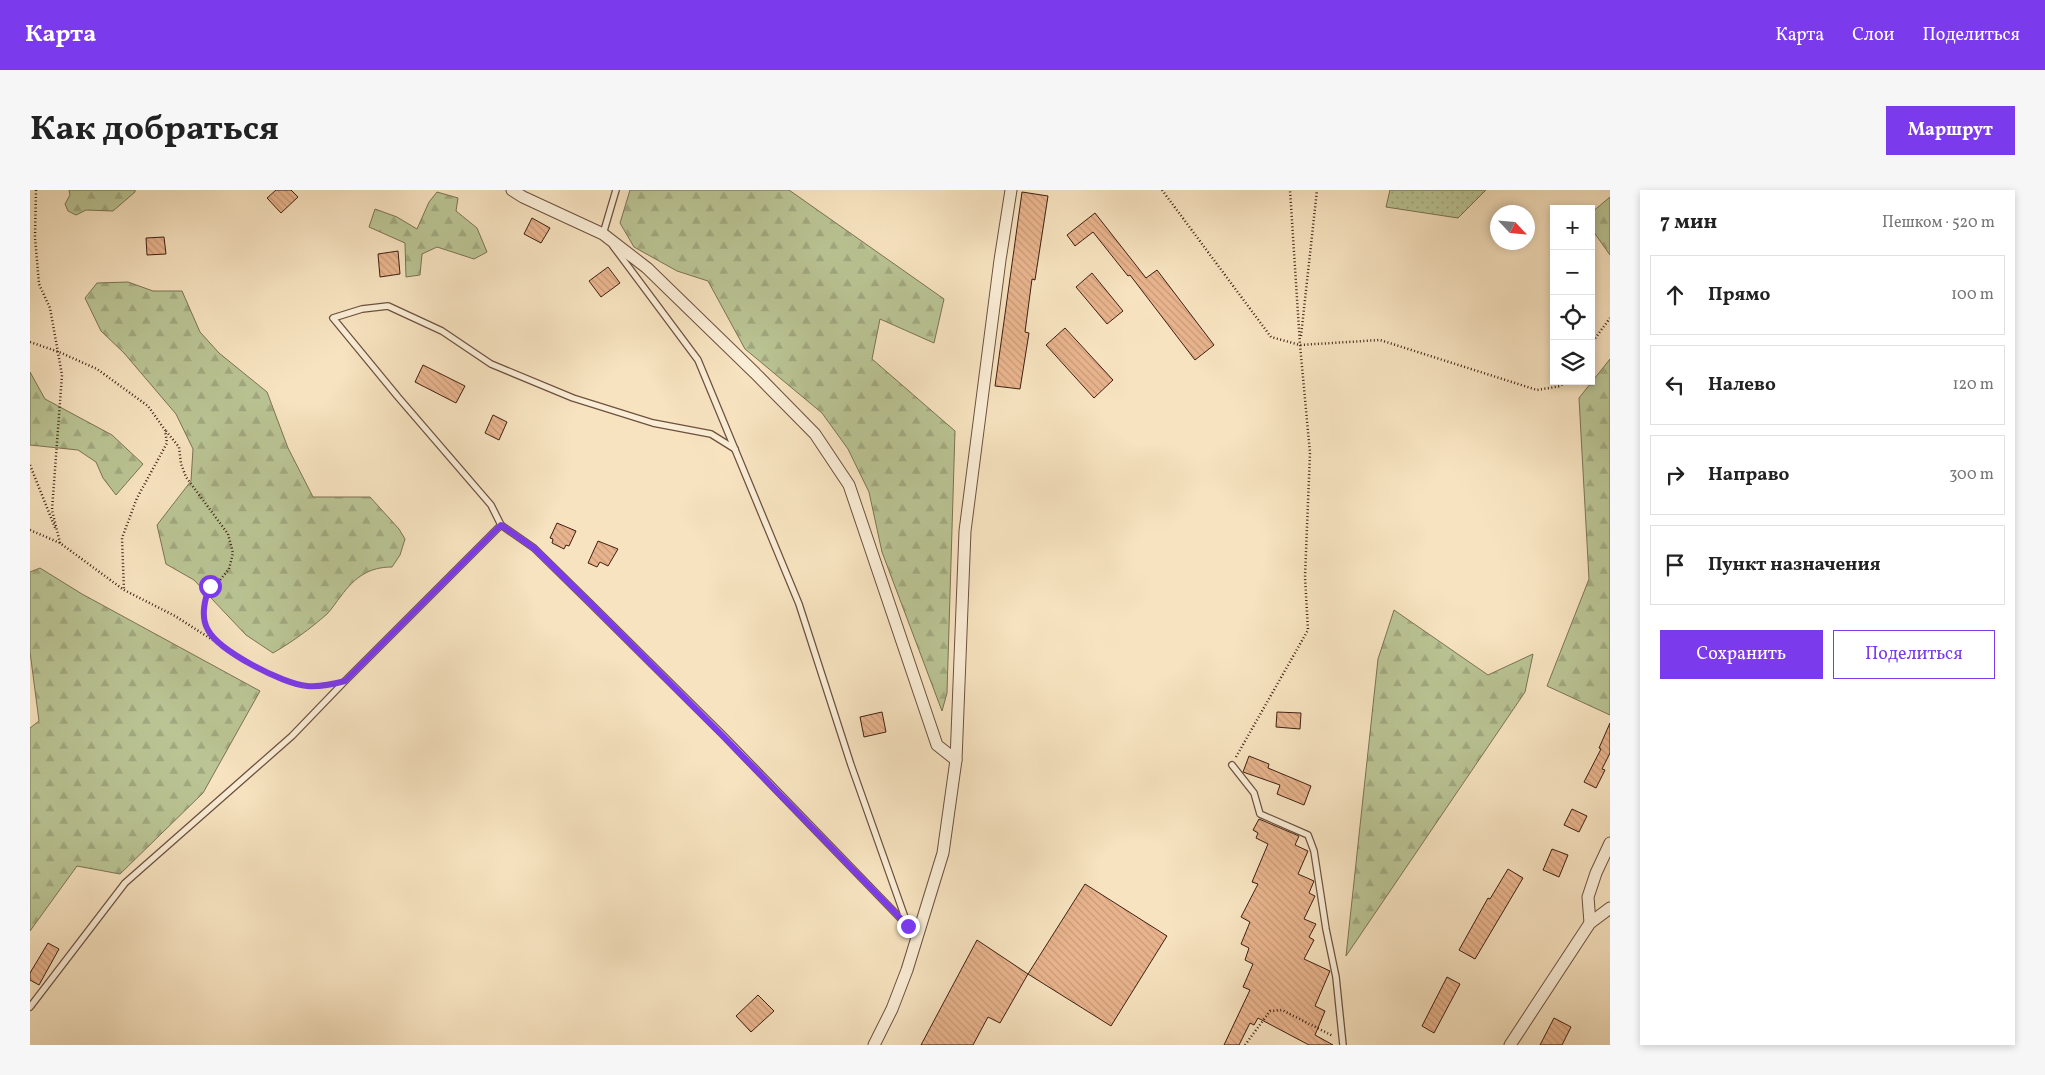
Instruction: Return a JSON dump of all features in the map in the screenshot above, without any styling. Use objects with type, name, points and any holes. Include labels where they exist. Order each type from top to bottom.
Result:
[{"type":"street","points":[[512,190],[523,197],[603,234],[647,268],[815,434],[849,485],[937,744],[956,760]]},
{"type":"street","points":[[874,1045],[892,1009],[920,930],[943,853],[956,760],[965,531],[1000,260],[1011,190]]},
{"type":"street","points":[[1590,923],[1588,896],[1610,843]]},
{"type":"street","points":[[1510,1045],[1590,923],[1610,908]]},
{"type":"lane","points":[[616,190],[603,234],[698,360],[799,604],[851,765],[908,926]]},
{"type":"lane","points":[[735,449],[711,434],[653,423],[572,398],[491,364],[442,331],[388,306],[362,309],[333,318],[398,397],[491,504],[501,525],[534,548],[723,736],[908,926],[920,930]]},
{"type":"lane","points":[[30,1007],[126,883],[292,736],[501,525]]},
{"type":"lane","points":[[1232,765],[1254,793],[1260,814],[1308,834],[1314,851],[1326,929],[1336,977],[1342,1043]]},
{"type":"path","points":[[36,190],[35,237],[39,284],[50,308],[62,375],[52,510],[60,543]]},
{"type":"path","points":[[1162,190],[1271,337],[1300,345],[1380,340],[1537,390],[1562,385]]},
{"type":"path","points":[[1232,765],[1308,630],[1305,577],[1310,453],[1300,345],[1290,190]]},
{"type":"path","points":[[1300,345],[1317,190]]},
{"type":"path","points":[[1594,340],[1610,318]]},
{"type":"path","points":[[30,342],[59,352],[97,369],[148,406],[179,447],[180,464],[186,477],[228,534],[233,553],[229,569],[220,580],[210,586],[205,598],[204,619],[208,630],[223,647]]},
{"type":"path","points":[[124,590],[122,538],[137,498],[166,443],[165,430]]},
{"type":"path","points":[[30,465],[60,543]]},
{"type":"path","points":[[30,530],[60,543],[124,590],[175,616],[223,647],[279,678],[307,686],[345,681]]},
{"type":"path","points":[[1245,1045],[1270,1011],[1282,1010],[1342,1043]]},
{"type":"green space","points":[[69,190],[135,190],[135,192],[113,211],[86,210],[76,215],[68,211],[65,204],[70,195]]},
{"type":"green space","points":[[630,190],[789,190],[944,299],[934,343],[880,319],[872,359],[955,431],[947,693],[942,711],[882,552],[869,492],[848,449],[822,413],[745,349],[708,281],[677,271],[634,247],[620,223]]},
{"type":"green space","points":[[1390,190],[1486,190],[1458,218],[1386,207]]},
{"type":"green space","points":[[437,192],[458,198],[456,211],[477,228],[487,252],[474,259],[437,247],[422,254],[420,275],[406,277],[405,243],[369,227],[375,209],[397,217],[417,229],[429,202]]},
{"type":"green space","points":[[1610,197],[1610,255],[1595,234],[1595,210]]},
{"type":"green space","points":[[128,282],[153,291],[182,291],[200,332],[219,353],[267,392],[288,448],[313,497],[370,497],[399,529],[405,539],[400,555],[392,567],[369,571],[357,578],[327,614],[301,635],[273,653],[246,635],[194,580],[166,564],[157,525],[191,481],[193,449],[176,414],[124,353],[101,331],[85,298],[97,283]]},
{"type":"green space","points":[[1610,359],[1610,715],[1547,686],[1589,579],[1579,398],[1589,385],[1595,385],[1595,378]]},
{"type":"green space","points":[[30,372],[45,399],[112,435],[143,464],[116,495],[103,478],[96,462],[78,450],[30,445]]},
{"type":"green space","points":[[40,568],[82,594],[260,691],[203,793],[120,874],[77,866],[30,931],[30,728],[39,721],[30,652],[30,572]]},
{"type":"green space","points":[[1394,610],[1488,675],[1533,654],[1525,692],[1346,956],[1378,659]]},
{"type":"building","points":[[276,190],[291,190],[298,197],[281,213],[267,198]]},
{"type":"building","points":[[1022,192],[1048,196],[1035,280],[1032,279],[1025,332],[1029,333],[1020,389],[995,386]]},
{"type":"building","points":[[1095,213],[1146,278],[1157,270],[1214,345],[1195,360],[1130,275],[1128,276],[1093,232],[1075,246],[1067,235]]},
{"type":"building","points":[[532,218],[550,228],[541,243],[524,234]]},
{"type":"building","points":[[164,237],[166,254],[147,255],[146,238]]},
{"type":"building","points":[[398,251],[400,274],[380,277],[378,254]]},
{"type":"building","points":[[608,267],[620,283],[601,297],[589,281]]},
{"type":"building","points":[[1092,273],[1123,311],[1107,324],[1076,287]]},
{"type":"building","points":[[1065,328],[1113,380],[1094,398],[1046,345]]},
{"type":"building","points":[[423,365],[465,386],[456,403],[415,382]]},
{"type":"building","points":[[493,415],[507,422],[499,440],[485,433]]},
{"type":"building","points":[[557,523],[576,531],[569,546],[566,545],[564,549],[552,543],[553,539],[550,538]]},
{"type":"building","points":[[598,541],[618,549],[608,566],[600,562],[597,567],[588,563]]},
{"type":"building","points":[[882,712],[886,732],[864,737],[860,717]]},
{"type":"building","points":[[1277,712],[1301,713],[1300,729],[1276,727]]},
{"type":"building","points":[[1610,723],[1610,753],[1602,769],[1605,770],[1596,788],[1584,782],[1601,749],[1599,748]]},
{"type":"building","points":[[1249,756],[1269,764],[1268,768],[1311,786],[1304,805],[1277,794],[1280,785],[1243,772]]},
{"type":"building","points":[[1572,809],[1587,816],[1579,832],[1564,825]]},
{"type":"building","points":[[1259,819],[1299,836],[1295,845],[1308,851],[1298,874],[1314,881],[1309,893],[1315,896],[1304,919],[1316,924],[1309,937],[1314,940],[1304,959],[1330,971],[1315,1006],[1325,1011],[1315,1035],[1333,1045],[1309,1045],[1258,1018],[1254,1025],[1250,1023],[1239,1045],[1224,1045],[1250,990],[1243,987],[1253,964],[1245,960],[1249,948],[1241,944],[1250,922],[1241,917],[1258,884],[1252,882],[1268,844],[1256,838],[1258,833],[1253,830]]},
{"type":"building","points":[[1552,849],[1568,855],[1559,877],[1543,870]]},
{"type":"building","points":[[1508,869],[1523,878],[1475,959],[1459,950],[1488,898],[1490,899]]},
{"type":"building","points":[[1085,884],[1167,936],[1111,1026],[1028,974]]},
{"type":"building","points":[[977,940],[1028,974],[1000,1023],[988,1017],[973,1045],[921,1045]]},
{"type":"building","points":[[48,943],[59,949],[39,985],[30,980],[30,973]]},
{"type":"building","points":[[1447,977],[1460,984],[1434,1033],[1422,1026]]},
{"type":"building","points":[[758,995],[774,1011],[751,1032],[736,1016]]},
{"type":"building","points":[[1554,1018],[1571,1027],[1562,1045],[1540,1045]]},
{"type":"route","points":[[210,586],[205,598],[204,619],[208,630],[223,647],[252,665],[279,678],[307,686],[338,683],[345,681],[501,525],[534,548],[589,602],[908,926]]}]
